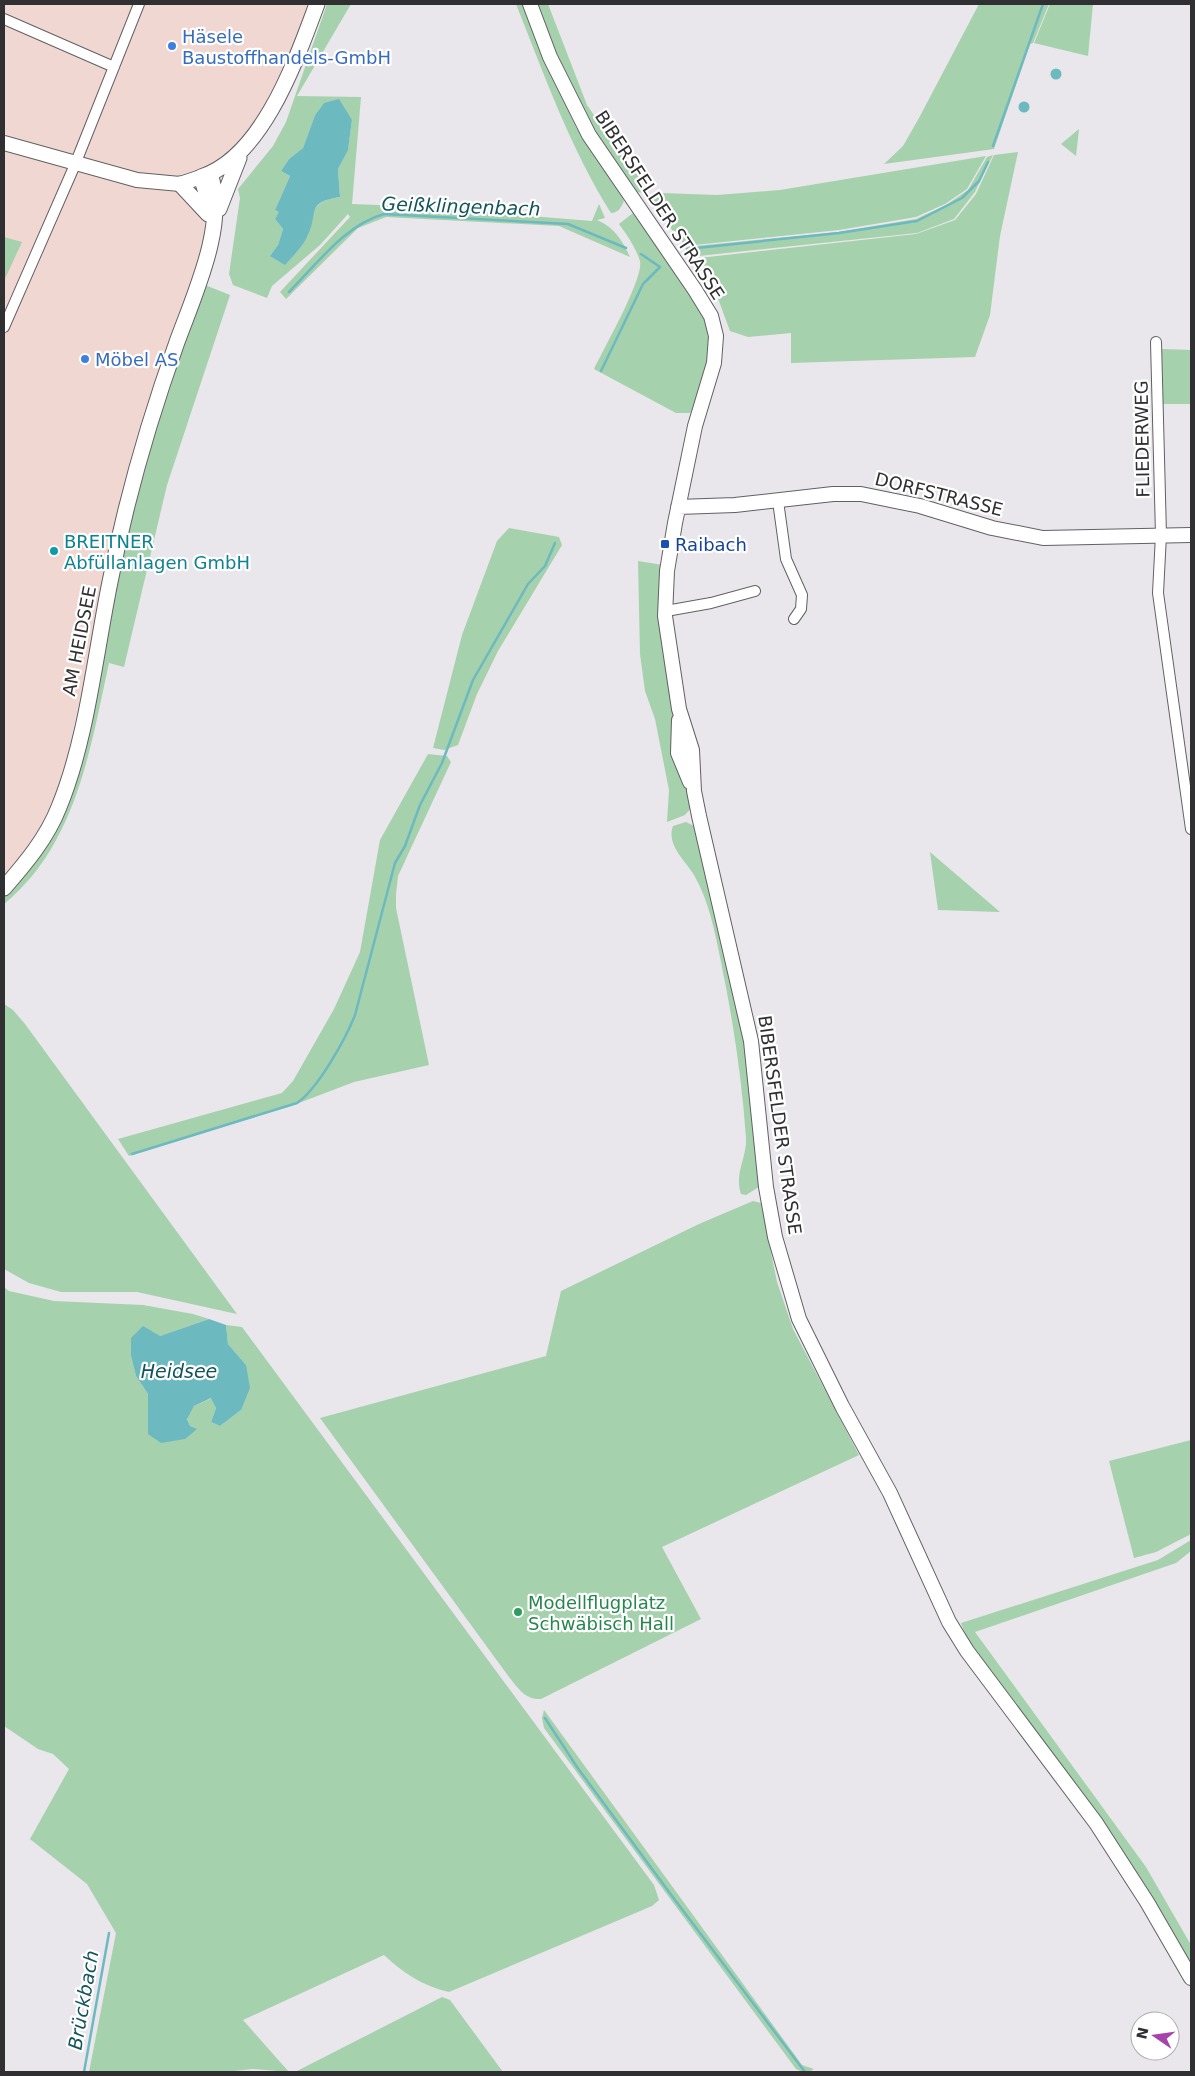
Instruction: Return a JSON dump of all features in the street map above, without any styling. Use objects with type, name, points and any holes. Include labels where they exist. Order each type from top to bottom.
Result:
[{"type":"main road","points":[[205,176],[225,167],[241,152],[264,122],[278,97],[318,4]]},
{"type":"main road","points":[[180,184],[214,218],[241,152]]},
{"type":"main road","name":"AM HEIDSEE","points":[[4,888],[21,870],[49,827],[71,774],[81,734],[114,559],[135,472],[158,396],[200,279],[211,241],[215,188],[205,176]]},
{"type":"street","points":[[4,327],[76,162],[140,4]]},
{"type":"street","name":"BIBERSFELDER STRASSE","points":[[530,4],[550,57],[589,135],[711,316],[716,336],[714,362],[695,426],[667,571],[666,611],[668,646],[679,709],[678,753],[694,792],[751,1041],[766,1187],[775,1238],[799,1318],[810,1343],[908,1531],[949,1622],[963,1644],[1096,1823],[1148,1902],[1191,1978]]},
{"type":"street","points":[[4,19],[114,67]]},
{"type":"street","points":[[4,142],[137,180],[180,184],[205,176]]},
{"type":"street","name":"FLIEDERWEG","points":[[1156,342],[1161,535],[1158,593],[1191,829]]},
{"type":"street","name":"DORFSTRASSE","points":[[678,507],[778,501],[833,494],[860,494],[920,506],[992,528],[1043,538],[1191,535]]},
{"type":"street","points":[[778,501],[786,559],[802,595],[801,609],[794,619]]},
{"type":"street","points":[[666,611],[712,603],[756,591]]},
{"type":"shaded area","points":[[4,4],[310,4],[277,85],[261,118],[237,149],[207,176],[191,199],[206,224],[203,252],[91,648],[62,781],[47,817],[26,852],[4,878]]},
{"type":"green space","points":[[327,4],[351,4],[297,96],[361,97],[352,204],[405,206],[592,221],[599,204],[605,218],[597,220],[609,227],[617,235],[630,257],[559,226],[386,217],[358,228],[286,299],[280,292],[350,217],[348,214],[320,245],[272,286],[267,298],[233,285],[229,274],[240,198],[238,189],[273,146],[286,122]],"holes":[[[324,103],[352,120],[348,149],[338,169],[340,197],[330,199],[318,205],[313,214],[307,237],[270,256],[278,245],[283,229],[275,219],[280,212],[275,210],[290,176],[281,171],[289,159],[303,148],[315,115]]]},
{"type":"green space","points":[[516,4],[525,4],[561,95],[576,127],[624,201],[616,212],[611,213],[570,137]]},
{"type":"green space","points":[[538,4],[548,4],[587,105],[623,158],[650,181],[651,188],[647,193],[634,192],[599,141],[562,71]]},
{"type":"green space","points":[[979,4],[1049,4],[1033,43],[1030,44],[994,149],[884,164],[903,146]]},
{"type":"green space","points":[[1050,4],[1093,4],[1088,56],[1034,43]]},
{"type":"green space","points":[[1079,129],[1076,156],[1061,144]]},
{"type":"green space","points":[[1018,152],[1000,236],[990,315],[975,357],[791,363],[791,333],[748,337],[730,331],[716,293],[690,259],[916,234],[955,220],[976,194],[994,155]]},
{"type":"green space","points":[[993,155],[975,192],[954,219],[917,233],[689,257],[685,247],[838,232],[916,219],[946,205],[968,190],[987,157]]},
{"type":"green space","points":[[986,156],[967,189],[945,204],[916,217],[839,230],[685,246],[652,205],[651,198],[661,193],[717,195],[780,190]]},
{"type":"green space","points":[[633,213],[703,312],[708,337],[708,361],[698,400],[690,413],[676,413],[594,369],[630,298],[640,270],[640,261],[636,251],[619,224]]},
{"type":"green space","points":[[4,237],[22,242],[4,281]]},
{"type":"green space","points":[[205,285],[230,295],[167,485],[124,667],[109,663],[86,762],[64,825],[48,854],[28,880],[4,904],[4,896],[55,829],[140,482],[158,418]]},
{"type":"green space","points":[[1162,349],[1191,350],[1191,404],[1163,404]]},
{"type":"green space","points":[[509,528],[559,537],[562,545],[498,651],[477,694],[458,745],[444,750],[433,748],[462,635],[497,541]]},
{"type":"green space","points":[[638,561],[663,565],[674,716],[692,807],[685,815],[667,822],[669,790],[655,719],[645,691],[640,654]]},
{"type":"green space","points":[[428,754],[447,756],[451,762],[398,876],[396,908],[429,1065],[354,1082],[291,1106],[129,1156],[118,1139],[282,1093],[293,1081],[334,1009],[360,952],[380,840]]},
{"type":"green space","points":[[686,822],[696,827],[738,994],[762,1185],[746,1195],[741,1194],[739,1186],[746,1145],[742,1094],[733,1028],[719,951],[704,895],[694,875],[677,852],[672,840],[673,826]]},
{"type":"green space","points":[[930,852],[1000,912],[938,910]]},
{"type":"green space","points":[[4,1004],[13,1010],[25,1024],[237,1314],[137,1292],[61,1292],[29,1283],[4,1269]]},
{"type":"green space","points":[[753,1201],[761,1203],[777,1282],[793,1329],[859,1455],[662,1547],[701,1619],[541,1699],[531,1698],[522,1692],[509,1677],[320,1418],[546,1356],[561,1291],[699,1224]]},
{"type":"green space","points":[[4,1287],[9,1291],[54,1301],[143,1305],[193,1314],[209,1319],[160,1336],[131,1356],[136,1376],[148,1394],[148,1433],[196,1429],[190,1426],[187,1418],[194,1406],[212,1398],[216,1408],[211,1422],[220,1426],[241,1410],[246,1365],[228,1344],[226,1325],[242,1327],[654,1885],[659,1900],[652,1906],[449,1992],[414,1978],[384,1955],[243,2020],[289,2072],[253,2069],[224,2072],[89,2072],[116,1933],[87,1884],[30,1839],[69,1769],[53,1754],[38,1749],[4,1726]]},
{"type":"green space","points":[[1191,1440],[1191,1534],[1156,1552],[1134,1558],[1109,1461]]},
{"type":"green space","points":[[1191,1540],[1191,1551],[1176,1563],[975,1632],[1146,1867],[1191,1945],[1191,1970],[1111,1835],[968,1642],[961,1623],[1158,1560]]},
{"type":"green space","points":[[544,1710],[802,2065],[814,2069],[805,2072],[796,2069],[544,1728],[542,1718]]},
{"type":"green space","points":[[442,1997],[450,2000],[503,2072],[295,2072]]},
{"type":"water","points":[[1056,68],[1062,74],[1056,80],[1050,74]]},
{"type":"water","points":[[339,99],[352,120],[348,150],[338,169],[340,197],[321,202],[317,206],[307,237],[285,265],[270,256],[278,245],[283,229],[275,219],[279,212],[275,210],[290,176],[281,171],[289,159],[303,148],[315,115],[324,103]]},
{"type":"water","points":[[1024,101],[1030,107],[1024,113],[1018,107]]},
{"type":"water","name":"Heidsee","points":[[209,1319],[226,1325],[228,1344],[246,1365],[250,1388],[241,1410],[220,1426],[211,1422],[216,1408],[211,1398],[194,1406],[187,1419],[190,1426],[197,1429],[185,1439],[161,1443],[148,1434],[148,1394],[136,1376],[131,1356],[131,1338],[143,1326],[160,1336]]},
{"type":"waterway","name":"Geißklingenbach","points":[[993,146],[1043,4]]},
{"type":"waterway","name":"Geißklingenbach","points":[[687,249],[839,233],[917,221],[962,198],[979,181],[988,162]]},
{"type":"waterway","name":"Geißklingenbach","points":[[289,292],[344,236],[370,219],[384,214],[568,224],[626,248]]},
{"type":"waterway","name":"Geißklingenbach","points":[[601,371],[643,284],[660,267],[641,254]]},
{"type":"waterway","points":[[132,1154],[297,1103],[314,1087],[338,1049],[355,1015],[395,863],[405,846],[420,805],[442,763],[473,680],[528,584],[545,566],[555,543]]},
{"type":"waterway","points":[[545,1718],[577,1767],[805,2072]]},
{"type":"waterway","name":"Brückbach","points":[[84,2072],[109,1933]]},
{"type":"place","name":"Häsele Baustoffhandels-GmbH","points":[[172,46]]},
{"type":"place","name":"Möbel AS","points":[[85,359]]},
{"type":"place","name":"Raibach","points":[[665,544]]},
{"type":"place","name":"BREITNER Abfüllanlagen GmbH","points":[[54,551]]},
{"type":"place","name":"Modellflugplatz Schwäbisch Hall","points":[[518,1612]]}]
